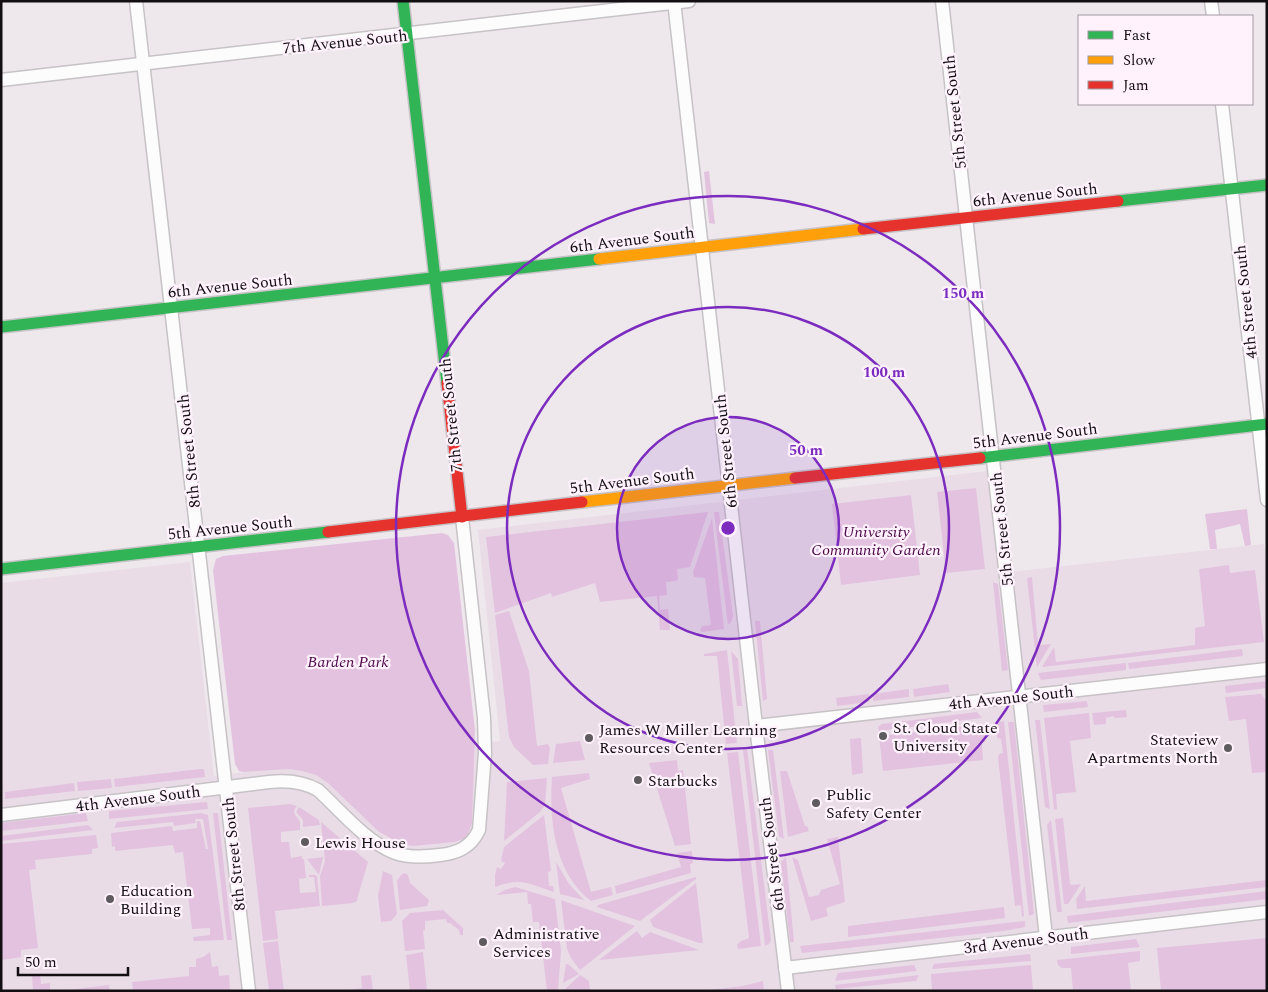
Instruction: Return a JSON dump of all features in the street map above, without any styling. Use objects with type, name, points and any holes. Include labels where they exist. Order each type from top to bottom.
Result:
[{"type":"street","name":"8th Street South","points":[[136,1],[249,991]]},
{"type":"street","name":"7th Street South","points":[[403,1],[484,718],[485,753],[479,830]]},
{"type":"street","name":"7th Avenue South","points":[[1,80],[689,1]]},
{"type":"street","name":"5th Street South","points":[[942,1],[1046,937]]},
{"type":"street","points":[[1211,1],[1213,15]]},
{"type":"street","name":"6th Street South","points":[[674,2],[728,484],[788,991]]},
{"type":"street","name":"4th Street South","points":[[1222,105],[1263,424],[1267,500]]},
{"type":"street","name":"6th Avenue South","points":[[1,327],[966,217],[1267,185]]},
{"type":"street","name":"5th Avenue South","points":[[1,568],[462,517],[728,484],[993,456],[1263,424]]},
{"type":"street","name":"4th Avenue South","points":[[756,726],[1267,669]]},
{"type":"street","name":"4th Avenue South","points":[[1,815],[283,780],[310,786],[318,790],[363,832],[394,853],[416,857],[446,855],[465,848],[475,839],[479,830]]},
{"type":"street","name":"3rd Avenue South","points":[[785,968],[1267,912]]},
{"type":"shaded area","name":"St. Cloud State University","points":[[987,471],[999,573],[1264,544],[1267,569],[1267,991],[1,991],[1,583],[190,562],[214,776],[500,741],[478,530]]},
{"type":"green space","points":[[709,171],[715,224],[709,223],[704,172]]},
{"type":"green space","name":"University Community Garden","points":[[976,488],[985,569],[946,573],[937,492]]},
{"type":"green space","name":"University Community Garden","points":[[911,495],[920,575],[841,585],[832,504]]},
{"type":"green space","points":[[1247,509],[1251,545],[1245,546],[1240,524],[1215,530],[1217,549],[1210,549],[1205,514]]},
{"type":"green space","points":[[708,512],[690,567],[677,569],[678,579],[666,582],[667,595],[659,596],[660,610],[668,609],[670,630],[660,630],[657,596],[600,602],[595,583],[552,597],[551,593],[495,613],[486,537]]},
{"type":"green space","points":[[714,512],[719,512],[733,616],[728,625]]},
{"type":"green space","points":[[712,518],[724,629],[702,632],[700,630],[702,626],[711,625],[705,578],[694,577],[693,572]]},
{"type":"green space","name":"Barden Park","points":[[442,533],[448,535],[454,543],[475,730],[472,823],[464,839],[454,842],[413,846],[401,844],[378,831],[328,783],[316,775],[289,769],[239,771],[235,764],[213,570],[216,559],[223,556]]},
{"type":"green space","points":[[1229,565],[1230,573],[1255,570],[1264,642],[1042,667],[1054,647],[1056,662],[1195,645],[1195,628],[1205,626],[1199,569]]},
{"type":"green space","points":[[1032,577],[1038,645],[1051,644],[1037,667],[1027,578]]},
{"type":"green space","points":[[993,582],[998,584],[1008,670],[1002,671]]},
{"type":"green space","points":[[509,611],[529,671],[537,746],[548,744],[550,748],[548,764],[533,765],[514,747],[509,737],[495,615]]},
{"type":"green space","points":[[755,621],[760,621],[767,699],[763,701]]},
{"type":"green space","points":[[1242,649],[1243,656],[1129,669],[1128,663]]},
{"type":"green space","points":[[727,650],[737,743],[726,744],[717,656],[704,656],[704,654]]},
{"type":"green space","points":[[731,651],[738,659],[742,706],[737,706]]},
{"type":"green space","points":[[1126,663],[1126,670],[1041,680],[1038,673]]},
{"type":"green space","points":[[1267,681],[1267,688],[1226,693],[1225,686]]},
{"type":"green space","points":[[948,684],[950,692],[914,697],[913,689]]},
{"type":"green space","points":[[909,689],[909,697],[873,701],[873,694]]},
{"type":"green space","points":[[869,694],[869,702],[837,706],[836,698]]},
{"type":"green space","points":[[1261,694],[1267,701],[1267,772],[1252,773],[1246,719],[1229,721],[1225,697]]},
{"type":"green space","points":[[1087,701],[1088,707],[1044,712],[1043,705]]},
{"type":"green space","points":[[1126,710],[1127,717],[1115,718],[1113,716],[1106,718],[1106,724],[1094,725],[1092,713]]},
{"type":"green space","points":[[977,712],[982,718],[879,731],[878,727],[882,724]]},
{"type":"green space","points":[[1089,713],[1091,738],[1070,741],[1076,792],[1056,794],[1057,809],[1054,810],[1044,718]]},
{"type":"green space","points":[[1035,720],[1040,720],[1050,809],[1045,807]]},
{"type":"green space","points":[[1004,721],[1024,916],[1022,917],[1021,905],[1015,906],[998,758],[999,754],[1003,753],[1001,739],[997,738],[995,723]]},
{"type":"green space","points":[[1008,722],[1014,722],[1034,914],[1029,916]]},
{"type":"green space","points":[[984,724],[983,760],[883,771],[879,736]]},
{"type":"green space","points":[[861,738],[863,773],[852,775],[850,739]]},
{"type":"green space","points":[[580,741],[585,760],[553,763],[556,744]]},
{"type":"green space","points":[[747,748],[771,940],[765,946],[743,750]]},
{"type":"green space","points":[[768,750],[773,750],[784,839],[779,836]]},
{"type":"green space","points":[[738,752],[761,946],[738,949],[737,945],[741,941],[749,938],[727,753]]},
{"type":"green space","points":[[677,760],[678,771],[683,770],[691,844],[675,846],[649,763]]},
{"type":"green space","points":[[204,769],[205,777],[115,787],[114,779]]},
{"type":"green space","points":[[780,771],[787,771],[805,826],[807,826],[809,831],[788,837]]},
{"type":"green space","points":[[589,773],[590,779],[561,788],[591,892],[611,887],[613,895],[591,901],[569,876],[562,861],[553,827],[551,793],[552,777]]},
{"type":"green space","points":[[547,778],[545,805],[540,812],[504,841],[507,782]]},
{"type":"green space","points":[[111,779],[112,788],[78,791],[77,782]]},
{"type":"green space","points":[[74,783],[75,791],[5,799],[5,792]]},
{"type":"green space","points":[[207,802],[208,809],[109,819],[109,811]]},
{"type":"green space","points":[[290,804],[297,806],[294,813],[300,822],[300,830],[281,832],[281,842],[289,842],[291,858],[302,856],[302,859],[304,859],[306,878],[299,879],[300,893],[316,892],[314,877],[309,877],[309,875],[317,876],[320,906],[275,911],[278,939],[263,941],[248,808]]},
{"type":"green space","points":[[299,807],[319,820],[320,825],[303,827],[303,820],[296,812]]},
{"type":"green space","points":[[86,813],[88,821],[1,831],[1,823]]},
{"type":"green space","points":[[201,813],[208,815],[224,940],[194,941],[193,937],[210,935],[210,928],[192,929],[183,852],[175,853],[173,845],[115,851],[115,846],[112,847],[111,833],[172,826],[173,831],[197,828],[197,821],[200,821],[206,849],[208,849],[203,819],[195,819],[196,823],[174,826],[173,822],[114,828],[117,822]]},
{"type":"green space","points":[[213,813],[218,813],[232,940],[227,940]]},
{"type":"green space","points":[[544,815],[551,871],[548,872],[549,886],[553,886],[554,892],[519,882],[495,887],[497,867],[501,869],[505,863],[501,861],[504,847]]},
{"type":"green space","points":[[1063,818],[1070,884],[1081,884],[1068,904],[1064,904],[1055,819]]},
{"type":"green space","points":[[1051,820],[1062,912],[1057,912],[1047,825]]},
{"type":"green space","points":[[321,822],[368,862],[357,901],[353,903],[322,906],[320,876],[325,861]]},
{"type":"green space","points":[[88,825],[93,830],[1,841],[1,836]]},
{"type":"green space","points":[[96,835],[98,848],[92,849],[92,854],[35,860],[36,869],[29,870],[38,948],[21,950],[21,957],[2,960],[1,844]]},
{"type":"green space","points":[[838,837],[845,902],[826,908],[828,916],[811,921],[792,857],[798,860],[809,897],[819,895],[821,890],[840,884],[827,839]]},
{"type":"green space","points":[[692,851],[693,863],[690,864],[691,873],[616,894],[615,886],[681,867],[677,853]]},
{"type":"green space","points":[[323,857],[319,875],[307,859]]},
{"type":"green space","points":[[786,857],[794,942],[790,942],[781,862]]},
{"type":"green space","points":[[556,862],[569,884],[584,900],[560,894]]},
{"type":"green space","points":[[383,871],[392,875],[397,914],[391,921],[381,922],[378,896]]},
{"type":"green space","points":[[404,873],[408,875],[410,883],[429,900],[427,906],[400,910],[397,881]]},
{"type":"green space","points":[[696,877],[696,879],[640,921],[597,907],[598,905]]},
{"type":"green space","points":[[1267,880],[1267,887],[1077,909],[1076,899],[1085,886],[1086,901]]},
{"type":"green space","points":[[696,883],[703,943],[653,927],[650,920]]},
{"type":"green space","points":[[515,887],[555,899],[561,951],[558,991],[547,991],[539,922],[533,922],[531,904],[528,904],[527,892],[496,895]]},
{"type":"green space","points":[[1267,891],[1267,899],[1068,923],[1067,916]]},
{"type":"green space","points":[[561,900],[635,926],[580,970],[567,949]]},
{"type":"green space","points":[[1004,907],[1005,918],[848,937],[848,926]]},
{"type":"green space","points":[[443,910],[463,928],[463,935],[460,935],[459,930],[450,923],[447,923],[446,919],[425,921],[425,930],[423,931],[425,949],[405,951],[402,921],[410,913]]},
{"type":"green space","points":[[1025,921],[1025,927],[1004,931],[802,953],[800,946]]},
{"type":"green space","points":[[637,931],[642,938],[650,932],[699,950],[599,960]]},
{"type":"green space","points":[[1267,938],[1267,991],[1161,991],[1157,948]]},
{"type":"green space","points":[[1136,939],[1140,947],[1071,954],[1071,947]]},
{"type":"green space","points":[[278,941],[284,991],[269,991],[263,943]]},
{"type":"green space","points":[[1140,951],[1140,961],[1128,963],[1131,991],[1073,991],[1071,968],[1062,968],[1058,965],[1057,960]]},
{"type":"green space","points":[[210,952],[212,967],[218,966],[219,976],[229,975],[230,991],[133,991],[132,982],[189,976],[189,967],[196,967],[196,959]]},
{"type":"green space","points":[[423,952],[427,991],[410,991],[406,955]]},
{"type":"green space","points":[[1030,954],[1031,961],[932,969],[934,964]]},
{"type":"green space","points":[[566,964],[579,974],[563,983]]},
{"type":"green space","points":[[914,965],[917,971],[835,981],[838,973]]},
{"type":"green space","points":[[1031,965],[1033,991],[932,991],[931,974]]},
{"type":"green space","points":[[40,974],[41,984],[50,983],[50,991],[33,991],[32,975]]},
{"type":"green space","points":[[371,975],[373,991],[342,991],[362,988],[361,976]]},
{"type":"green space","points":[[580,975],[589,981],[590,991],[563,991]]},
{"type":"green space","points":[[919,975],[916,981],[836,989],[835,985]]},
{"type":"green space","points":[[763,981],[764,989],[750,991],[701,991],[743,986]]},
{"type":"green space","points":[[109,985],[110,991],[59,991]]},
{"type":"traffic: fast","points":[[403,1],[447,383]]},
{"type":"traffic: fast","points":[[1118,201],[1267,185]]},
{"type":"traffic: fast","points":[[1,327],[599,259]]},
{"type":"traffic: fast","points":[[980,458],[1267,424]]},
{"type":"traffic: fast","points":[[1,569],[328,532]]},
{"type":"traffic: slow","points":[[599,259],[863,229]]},
{"type":"traffic: slow","points":[[582,502],[795,478]]},
{"type":"traffic: jam","points":[[863,229],[1118,201]]},
{"type":"traffic: jam","points":[[447,383],[462,517]]},
{"type":"traffic: jam","points":[[795,478],[980,458]]},
{"type":"traffic: jam","points":[[328,532],[582,502]]},
{"type":"place","name":"St. Cloud State University","points":[[883,736]]},
{"type":"place","name":"James W Miller Learning Resources Center","points":[[589,738]]},
{"type":"place","name":"Stateview Apartments North","points":[[1228,748]]},
{"type":"place","name":"Starbucks","points":[[638,780]]},
{"type":"place","name":"Public Safety Center","points":[[816,803]]},
{"type":"place","name":"Lewis House","points":[[305,842]]},
{"type":"place","name":"Education Building","points":[[110,899]]},
{"type":"place","name":"Administrative Services","points":[[483,942]]}]
